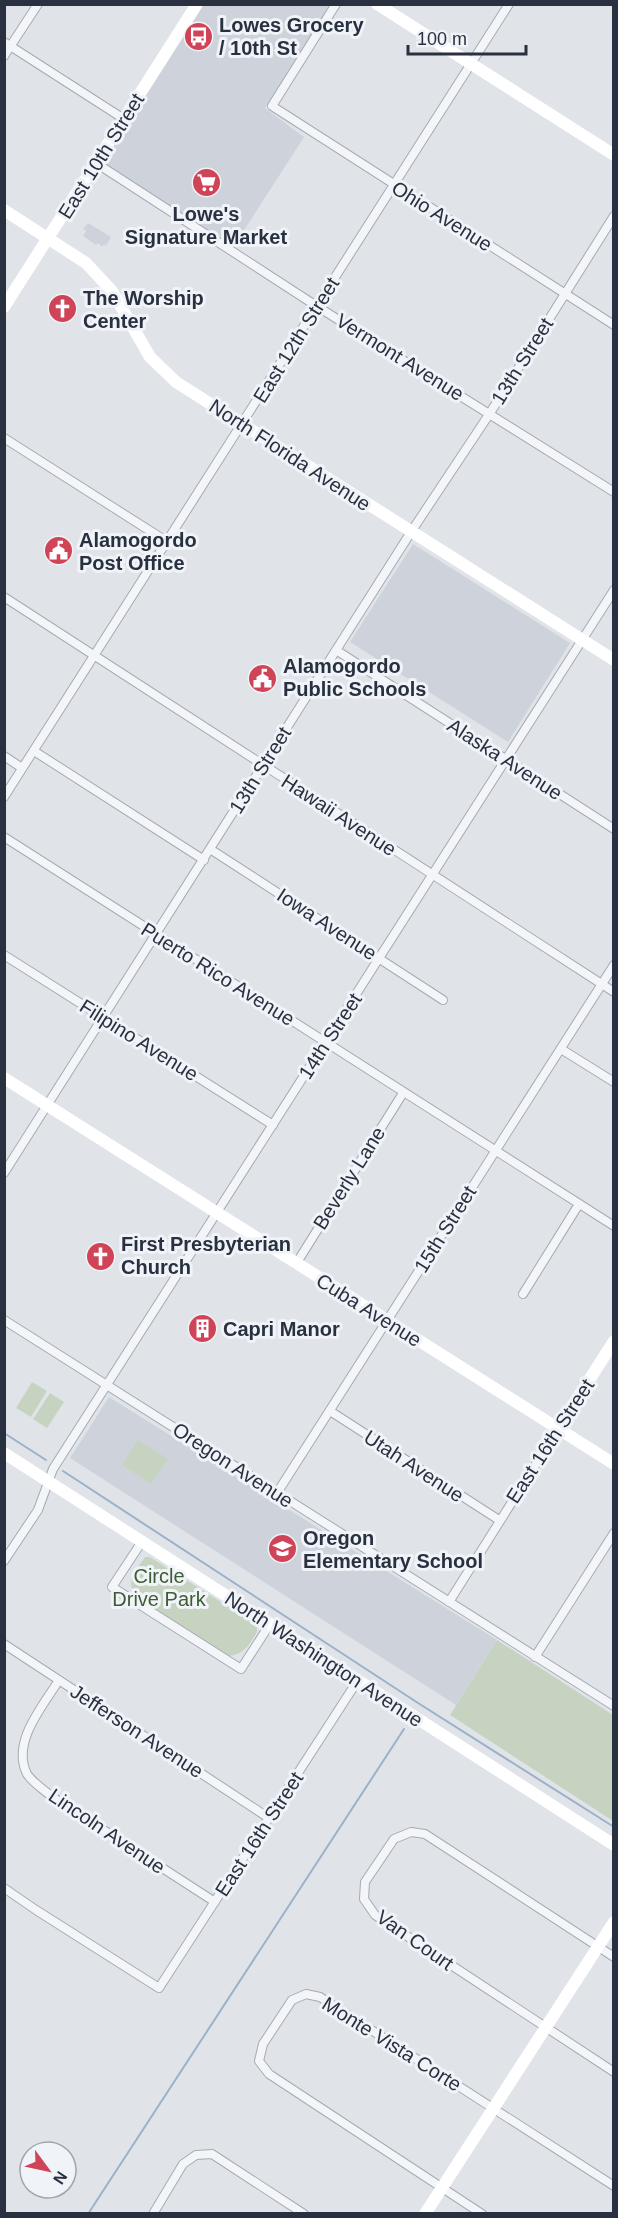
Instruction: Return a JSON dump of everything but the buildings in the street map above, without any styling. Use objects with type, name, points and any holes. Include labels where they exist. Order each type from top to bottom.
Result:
[{"type":"main road","name":"East 10th Street","points":[[4,307],[197,4]]},
{"type":"main road","points":[[377,4],[614,155]]},
{"type":"main road","name":"North Florida Avenue","points":[[4,210],[86,263],[112,291],[150,357],[176,382],[614,660]]},
{"type":"main road","name":"Cuba Avenue","points":[[4,1078],[614,1464]]},
{"type":"main road","name":"East 16th Street","points":[[558,1429],[614,1341]]},
{"type":"main road","name":"North Washington Avenue","points":[[4,1453],[614,1845]]},
{"type":"main road","points":[[425,2214],[614,1922]]},
{"type":"street","points":[[4,56],[8,44],[38,4]]},
{"type":"street","name":"Ohio Avenue","points":[[336,4],[272,106],[614,325]]},
{"type":"street","name":"East 12th Street","points":[[4,796],[318,307],[509,4]]},
{"type":"street","points":[[8,44],[124,119]]},
{"type":"street","name":"Vermont Avenue","points":[[96,163],[318,307],[614,492]]},
{"type":"street","name":"13th Street","points":[[4,1173],[614,216]]},
{"type":"street","points":[[4,438],[166,541]]},
{"type":"street","name":"14th Street","points":[[4,1561],[38,1510],[53,1468],[614,590]]},
{"type":"street","name":"Hawaii Avenue","points":[[4,597],[263,767],[614,992]]},
{"type":"street","name":"Alaska Avenue","points":[[336,650],[614,829]]},
{"type":"street","points":[[34,751],[204,860]]},
{"type":"street","points":[[4,756],[22,768]]},
{"type":"street","name":"Puerto Rico Avenue","points":[[4,837],[614,1226]]},
{"type":"street","name":"Iowa Avenue","points":[[210,849],[444,1000]]},
{"type":"street","name":"Filipino Avenue","points":[[4,955],[273,1125]]},
{"type":"street","name":"15th Street","points":[[277,1493],[614,965]]},
{"type":"street","points":[[561,1049],[614,1082]]},
{"type":"street","name":"Beverly Lane","points":[[296,1264],[403,1093]]},
{"type":"street","points":[[523,1294],[579,1203]]},
{"type":"street","name":"Oregon Avenue","points":[[4,1320],[614,1706]]},
{"type":"street","name":"Utah Avenue","points":[[330,1411],[499,1520]]},
{"type":"street","name":"East 16th Street","points":[[449,1602],[558,1429]]},
{"type":"street","points":[[535,1657],[614,1533]]},
{"type":"street","points":[[141,1543],[111,1587],[241,1670],[270,1624]]},
{"type":"street","name":"Jefferson Avenue","points":[[4,1644],[269,1818]]},
{"type":"street","name":"Lincoln Avenue","points":[[59,1680],[33,1722],[22,1748],[28,1774],[51,1796],[215,1902]]},
{"type":"street","name":"East 16th Street","points":[[4,1888],[159,1988],[358,1680]]},
{"type":"street","name":"Van Court","points":[[614,1957],[425,1834],[411,1832],[394,1839],[365,1882],[364,1899],[375,1915],[614,2072]]},
{"type":"street","name":"Monte Vista Corte","points":[[442,2187],[269,2074],[259,2061],[263,2044],[292,2000],[306,1994],[320,1997],[493,2108]]},
{"type":"street","points":[[493,2108],[614,2186]]},
{"type":"street","points":[[153,2214],[183,2164],[196,2154],[212,2154],[304,2214]]},
{"type":"street","points":[[442,2187],[482,2214]]},
{"type":"shaded area","points":[[201,5],[332,5],[265,108],[304,137],[232,249],[100,163]]},
{"type":"shaded area","points":[[88,223],[111,237],[106,246],[104,244],[102,247],[98,243],[96,245],[83,236],[86,231],[83,229]]},
{"type":"shaded area","points":[[413,544],[570,643],[508,742],[350,642]]},
{"type":"shaded area","name":"Oregon Elementary School","points":[[109,1397],[497,1640],[456,1705],[70,1458]]},
{"type":"green space","points":[[32,1382],[47,1391],[31,1417],[16,1408]]},
{"type":"green space","points":[[50,1393],[64,1402],[47,1428],[33,1419]]},
{"type":"green space","points":[[138,1440],[168,1459],[151,1484],[122,1465]]},
{"type":"green space","name":"Circle Drive Park","points":[[145,1557],[150,1557],[257,1625],[257,1632],[248,1645],[238,1654],[227,1656],[136,1597],[131,1581]]},
{"type":"green space","points":[[497,1640],[613,1715],[613,1821],[450,1715]]},
{"type":"waterway","points":[[4,1433],[46,1460]]},
{"type":"waterway","points":[[63,1471],[418,1703],[614,1827]]},
{"type":"waterway","points":[[88,2214],[404,1729]]},
{"type":"place","name":"Lowes Grocery / 10th St","points":[[198,36]]},
{"type":"place","name":"Lowe's Signature Market","points":[[206,183]]},
{"type":"place","name":"The Worship Center","points":[[62,309]]},
{"type":"place","name":"Alamogordo Post Office","points":[[58,551]]},
{"type":"place","name":"Alamogordo Public Schools","points":[[262,678]]},
{"type":"place","name":"First Presbyterian Church","points":[[100,1256]]},
{"type":"place","name":"Capri Manor","points":[[202,1329]]},
{"type":"place","name":"Oregon Elementary School","points":[[282,1549]]}]
